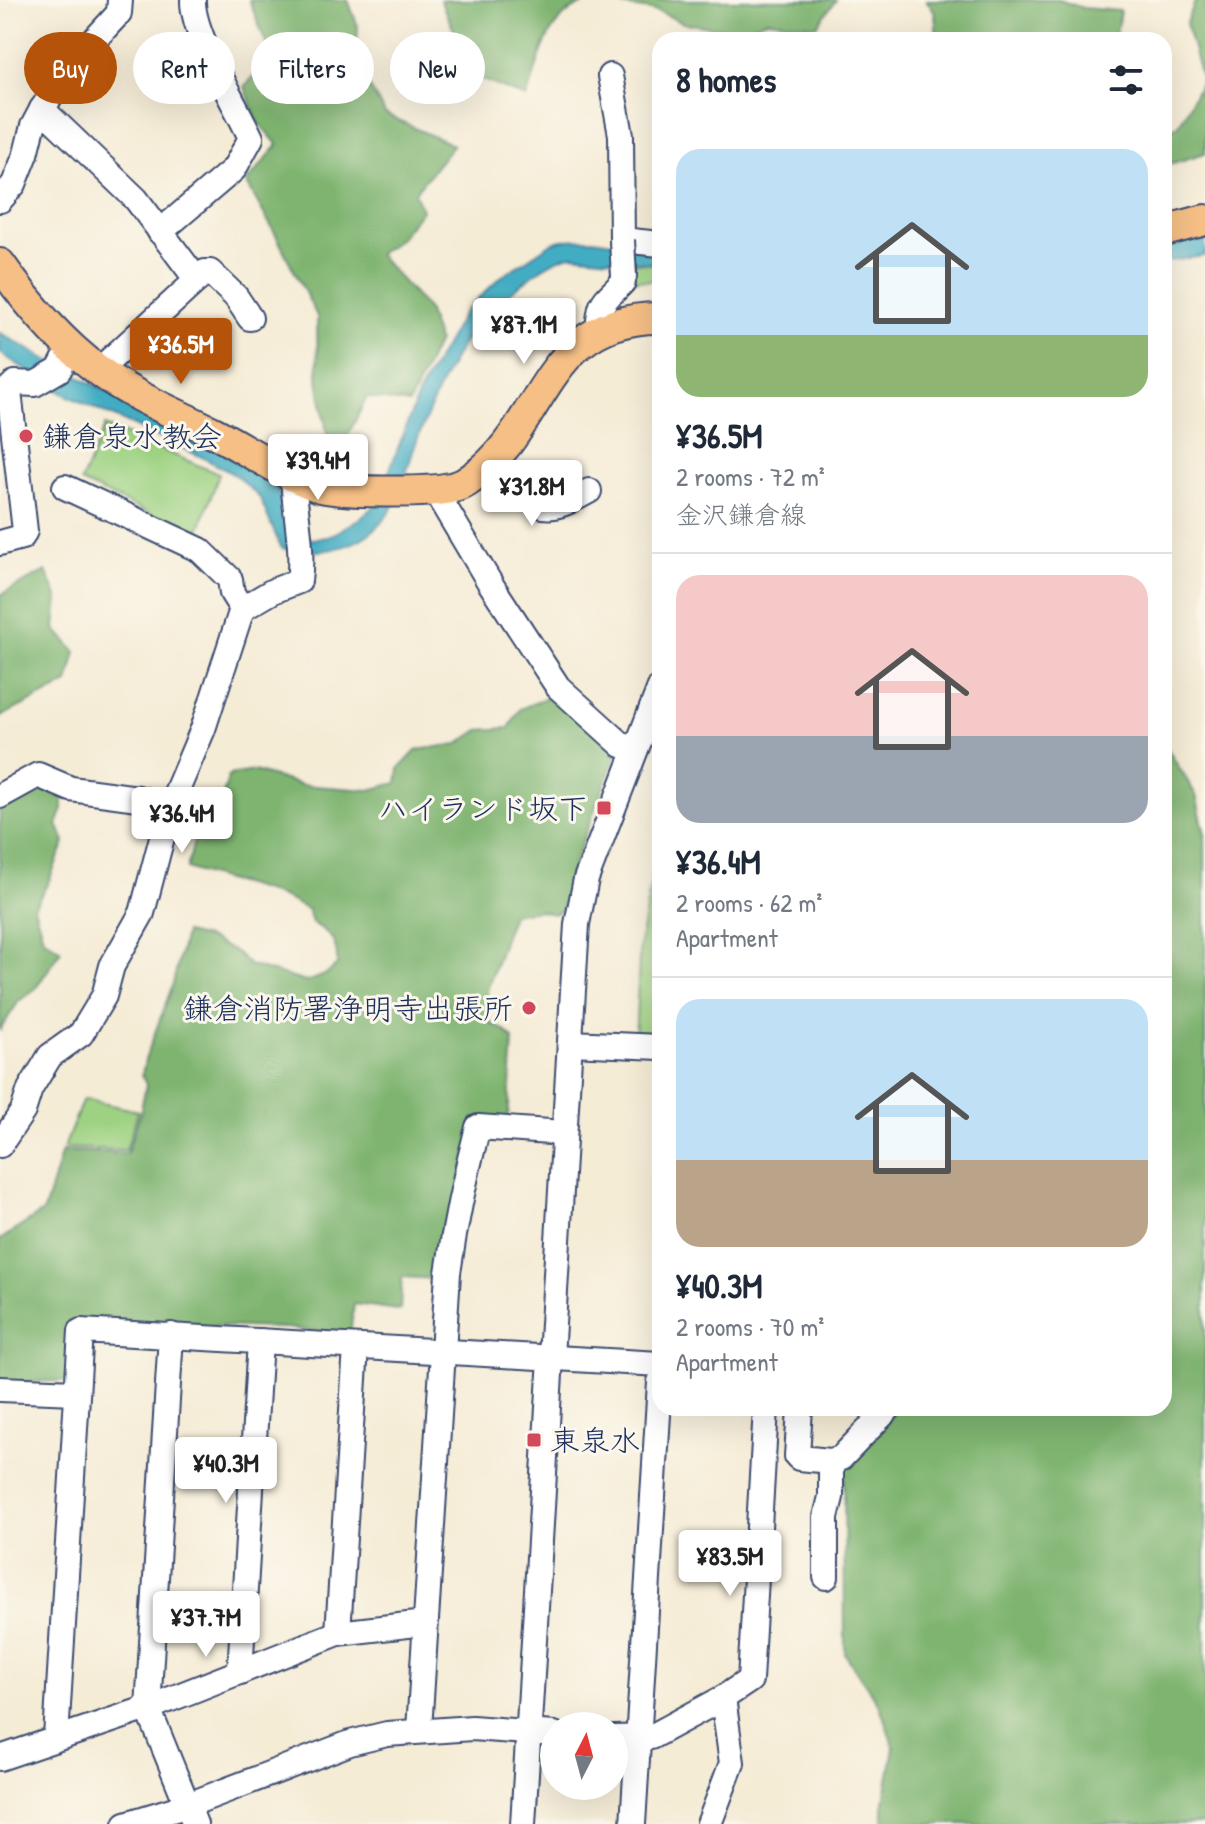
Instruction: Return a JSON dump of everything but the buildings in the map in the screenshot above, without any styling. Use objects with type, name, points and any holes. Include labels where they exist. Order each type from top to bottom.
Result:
[{"type":"main road","points":[[1172,229],[1205,220]]},
{"type":"main road","points":[[0,264],[40,317],[65,359],[98,371],[126,389],[293,475],[333,490],[451,488],[469,480],[502,450],[549,377],[574,348],[618,323],[652,319]]},
{"type":"street","points":[[0,200],[14,184],[33,126],[42,109],[74,62],[119,13],[120,0]]},
{"type":"street","points":[[160,232],[234,169],[251,142],[193,16],[193,0]]},
{"type":"street","points":[[598,332],[599,311],[605,297],[623,282],[624,268],[624,276],[622,240],[621,135],[610,76]]},
{"type":"street","points":[[42,109],[136,199],[197,280]]},
{"type":"street","points":[[622,240],[652,243]]},
{"type":"street","points":[[98,371],[207,271],[236,297],[250,318]]},
{"type":"street","points":[[0,543],[22,537],[25,531],[4,394],[15,383],[35,384],[65,359]]},
{"type":"street","points":[[489,465],[541,506],[565,502],[589,491]]},
{"type":"street","points":[[0,1145],[23,1111],[30,1089],[50,1056],[81,1034],[104,996],[112,966],[142,913],[170,807],[203,729],[242,609],[273,591],[299,581],[293,475]]},
{"type":"street","points":[[65,487],[200,550],[230,579],[232,593],[242,609]]},
{"type":"street","points":[[421,490],[490,583],[558,687],[622,745],[644,748]]},
{"type":"street","points":[[523,1824],[564,1133],[581,901],[586,879],[644,748],[652,718]]},
{"type":"street","points":[[0,796],[38,775],[71,789],[138,798],[170,807]]},
{"type":"street","points":[[570,1043],[652,1047]]},
{"type":"street","points":[[419,1730],[448,1273],[456,1218],[478,1127],[564,1133]]},
{"type":"street","points":[[56,1738],[81,1331],[652,1364]]},
{"type":"street","points":[[171,1335],[148,1708],[192,1814]]},
{"type":"street","points":[[240,1672],[260,1341]]},
{"type":"street","points":[[338,1633],[356,1347]]},
{"type":"street","points":[[0,1389],[76,1392]]},
{"type":"street","points":[[628,1717],[657,1416]]},
{"type":"street","points":[[628,1738],[651,1737],[750,1680],[766,1416]]},
{"type":"street","points":[[800,1416],[797,1456],[831,1461],[841,1458],[881,1416]]},
{"type":"street","points":[[826,1577],[826,1517],[831,1497],[831,1461]]},
{"type":"street","points":[[0,1758],[148,1708],[338,1633],[425,1623]]},
{"type":"street","points":[[709,1824],[732,1763],[723,1698]]},
{"type":"street","points":[[126,1824],[192,1814],[350,1743],[419,1730],[472,1728],[540,1733]]},
{"type":"street","points":[[628,1763],[633,1824]]},
{"type":"green space","points":[[249,0],[348,0],[358,27],[358,32],[262,32]]},
{"type":"green space","points":[[440,0],[595,0],[565,15],[555,26],[547,38],[526,98],[485,80],[485,32],[455,32]]},
{"type":"green space","points":[[617,0],[836,0],[817,26],[767,20],[737,31],[683,23],[658,11],[623,6]]},
{"type":"green space","points":[[926,0],[1059,0],[1083,8],[1120,11],[1116,32],[936,32],[935,12]]},
{"type":"green space","points":[[1196,0],[1205,0],[1205,153],[1172,163],[1172,127],[1177,126],[1202,81],[1186,23]]},
{"type":"green space","points":[[251,79],[251,104],[374,104],[374,95],[385,115],[453,145],[415,192],[422,210],[399,239],[378,254],[427,309],[438,341],[409,404],[367,397],[343,445],[330,451],[318,379],[317,316],[246,182],[278,145],[258,122],[244,87]]},
{"type":"green space","points":[[628,262],[652,264],[652,281],[633,280]]},
{"type":"green space","points":[[105,426],[219,474],[197,536],[81,482]]},
{"type":"green space","points":[[46,571],[58,599],[55,629],[76,652],[68,683],[0,717],[0,595]]},
{"type":"green space","points":[[555,694],[613,747],[616,755],[572,868],[562,910],[554,914],[538,910],[512,914],[487,991],[490,1023],[513,1039],[508,1123],[475,1119],[438,1279],[402,1277],[400,1310],[354,1304],[350,1335],[286,1328],[76,1323],[70,1381],[0,1382],[0,1240],[44,1211],[62,1151],[127,1153],[146,1085],[142,1075],[145,1060],[173,984],[185,933],[207,938],[236,952],[249,965],[306,982],[327,974],[337,965],[332,940],[312,923],[308,910],[263,890],[187,868],[195,837],[222,797],[229,775],[254,771],[301,785],[369,790],[397,783],[399,769],[417,750],[458,744],[479,730],[509,728],[520,709]]},
{"type":"green space","points":[[1172,756],[1196,795],[1205,835],[1205,1824],[883,1824],[883,1807],[894,1748],[880,1706],[845,1654],[844,1463],[891,1416],[1172,1416]]},
{"type":"green space","points":[[63,787],[63,809],[57,825],[65,842],[34,907],[43,938],[61,950],[36,988],[19,1001],[0,1030],[0,803],[23,788]]},
{"type":"green space","points":[[652,876],[652,1040],[635,1040],[640,942]]},
{"type":"green space","points":[[83,1099],[138,1111],[126,1150],[64,1148]]},
{"type":"water","points":[[593,239],[652,248],[652,263],[571,255],[531,276],[495,305],[471,331],[444,378],[392,509],[364,537],[338,548],[310,551],[281,548],[260,498],[237,476],[64,394],[0,353],[0,333],[56,365],[262,470],[276,485],[292,536],[312,539],[328,537],[362,517],[377,503],[420,390],[464,312],[502,276],[561,240]]},
{"type":"water","points":[[1205,240],[1205,256],[1172,261],[1172,243]]},
{"type":"place","name":"鎌倉泉水教会","points":[[26,436]]},
{"type":"place","name":"ハイランド坂下","points":[[604,808]]},
{"type":"place","name":"鎌倉消防署浄明寺出張所","points":[[529,1008]]},
{"type":"place","name":"東泉水","points":[[534,1440]]}]
